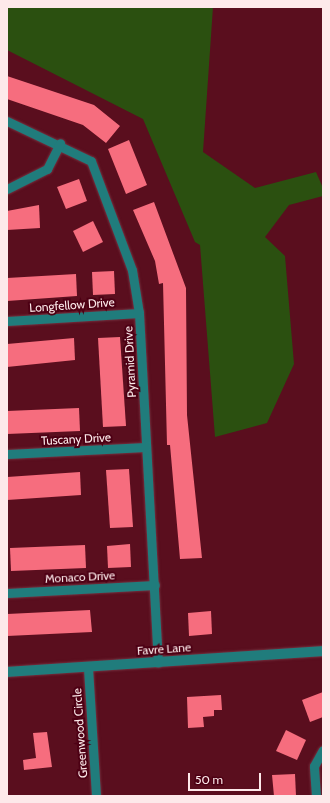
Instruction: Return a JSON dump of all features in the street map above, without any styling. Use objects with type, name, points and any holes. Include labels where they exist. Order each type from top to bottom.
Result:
[{"type":"street","name":"Pyramid Drive","points":[[7,121],[60,143],[91,161],[132,270],[139,313],[158,662]]},
{"type":"street","points":[[7,189],[47,169],[60,143]]},
{"type":"street","name":"Longfellow Drive","points":[[7,321],[139,313]]},
{"type":"street","name":"Tuscany Drive","points":[[7,454],[146,447]]},
{"type":"street","name":"Monaco Drive","points":[[7,593],[154,585]]},
{"type":"street","name":"Favre Lane","points":[[7,672],[88,668],[323,651]]},
{"type":"street","name":"Greenwood Circle","points":[[88,668],[96,796]]},
{"type":"street","points":[[316,796],[314,766],[323,750]]},
{"type":"green space","points":[[7,7],[213,7],[203,152],[255,188],[316,172],[323,188],[323,196],[289,205],[265,237],[285,256],[294,364],[267,423],[215,437],[200,245],[195,242],[143,119],[7,50]]},
{"type":"building","points":[[7,76],[94,105],[120,126],[106,143],[83,125],[7,99]]},
{"type":"building","points":[[129,140],[147,185],[126,194],[108,149]]},
{"type":"building","points":[[79,179],[87,201],[66,209],[57,187]]},
{"type":"building","points":[[154,202],[186,288],[187,415],[202,558],[180,559],[170,445],[167,445],[163,283],[159,284],[155,261],[133,210]]},
{"type":"building","points":[[39,205],[40,228],[7,230],[7,211]]},
{"type":"building","points":[[93,221],[103,242],[83,252],[73,231]]},
{"type":"building","points":[[114,271],[115,294],[93,295],[92,272]]},
{"type":"building","points":[[76,274],[77,296],[7,301],[7,278]]},
{"type":"building","points":[[120,337],[126,426],[103,427],[98,338]]},
{"type":"building","points":[[74,338],[75,360],[7,367],[7,344]]},
{"type":"building","points":[[79,408],[80,431],[7,434],[7,411]]},
{"type":"building","points":[[129,469],[133,527],[110,528],[106,470]]},
{"type":"building","points":[[80,472],[81,495],[7,500],[7,477]]},
{"type":"building","points":[[130,544],[131,567],[108,568],[107,546]]},
{"type":"building","points":[[85,545],[86,568],[11,571],[10,548]]},
{"type":"building","points":[[90,610],[92,632],[7,636],[7,614]]},
{"type":"building","points":[[211,611],[212,634],[189,636],[188,613]]},
{"type":"building","points":[[323,692],[323,717],[310,722],[302,700]]},
{"type":"building","points":[[221,695],[222,710],[214,710],[214,716],[203,717],[204,727],[188,728],[187,697]]},
{"type":"building","points":[[286,730],[306,740],[297,760],[276,751]]},
{"type":"building","points":[[47,732],[52,767],[24,770],[23,760],[36,758],[33,733]]},
{"type":"building","points":[[295,774],[296,796],[274,796],[272,775]]}]
